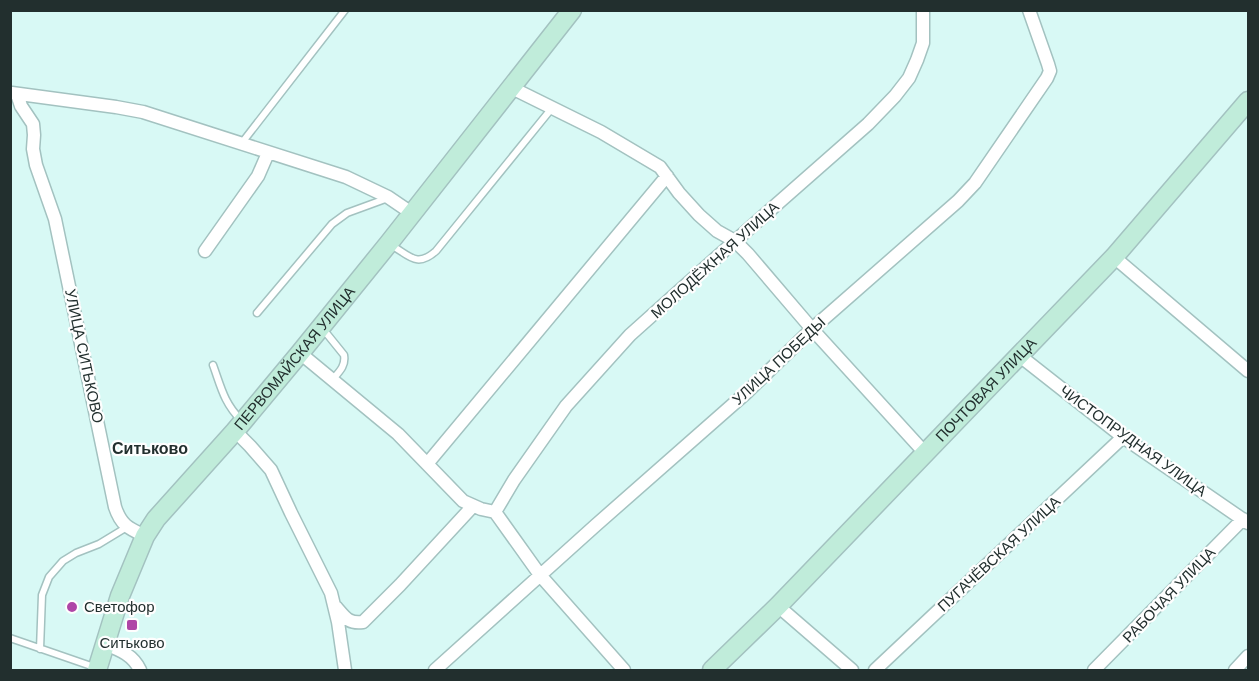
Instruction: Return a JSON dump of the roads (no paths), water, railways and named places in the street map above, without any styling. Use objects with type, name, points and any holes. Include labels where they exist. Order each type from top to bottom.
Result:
[{"type":"main road","name":"ПЕРВОМАЙСКАЯ УЛИЦА","points":[[97,670],[120,596],[145,536],[156,519],[300,354],[572,10]]},
{"type":"main road","name":"ПОЧТОВАЯ УЛИЦА","points":[[712,670],[778,606],[1114,257],[1248,101]]},
{"type":"street","name":"МОЛОДЁЖНАЯ УЛИЦА","points":[[495,512],[514,480],[566,406],[630,335],[868,124],[895,96],[909,78],[923,43],[923,10]]},
{"type":"street","name":"УЛИЦА ПОБЕДЫ","points":[[435,670],[746,393],[812,329],[958,201],[975,183],[1050,71],[1029,10]]},
{"type":"street","points":[[512,88],[601,132],[660,167],[699,215],[717,231],[735,241],[748,254],[812,329],[925,453]]},
{"type":"street","points":[[14,94],[143,112],[346,177],[388,198],[412,214]]},
{"type":"street","name":"УЛИЦА СИТЬКОВО","points":[[14,94],[33,124],[33,149],[36,165],[55,219],[115,507],[119,518],[127,527]]},
{"type":"street","points":[[205,251],[258,176],[268,153]]},
{"type":"street","points":[[428,464],[667,176]]},
{"type":"street","points":[[1114,257],[1248,371]]},
{"type":"street","points":[[300,354],[398,434],[463,501],[495,512],[540,575],[624,670]]},
{"type":"street","name":"ЧИСТОПРУДНАЯ УЛИЦА","points":[[1020,356],[1123,436],[1246,521]]},
{"type":"street","points":[[239,426],[250,446],[271,470],[331,593],[345,670]]},
{"type":"street","name":"ПУГАЧЁВСКАЯ УЛИЦА","points":[[875,670],[1123,436]]},
{"type":"street","points":[[335,606],[352,623],[363,622],[473,506]]},
{"type":"street","name":"РАБОЧАЯ УЛИЦА","points":[[1094,670],[1246,521]]},
{"type":"street","points":[[127,527],[145,536]]},
{"type":"street","points":[[778,606],[852,670]]},
{"type":"street","points":[[105,644],[129,655],[140,670]]},
{"type":"street","points":[[1235,670],[1248,656]]},
{"type":"lane","points":[[241,144],[345,10]]},
{"type":"lane","points":[[389,243],[415,260],[421,261],[428,258],[552,108]]},
{"type":"lane","points":[[257,313],[332,224],[347,213],[388,198]]},
{"type":"lane","points":[[321,327],[345,360],[343,367],[332,380]]},
{"type":"lane","points":[[213,365],[226,403],[239,426]]},
{"type":"lane","points":[[40,649],[42,595],[49,577],[63,561],[99,544],[127,527]]},
{"type":"lane","points":[[10,638],[97,670]]},
{"type":"place","name":"Светофор","points":[[72,607]]},
{"type":"place","name":"Ситьково","points":[[132,625]]},
{"type":"district","name":"Ситьково","points":[[150,448]]}]
